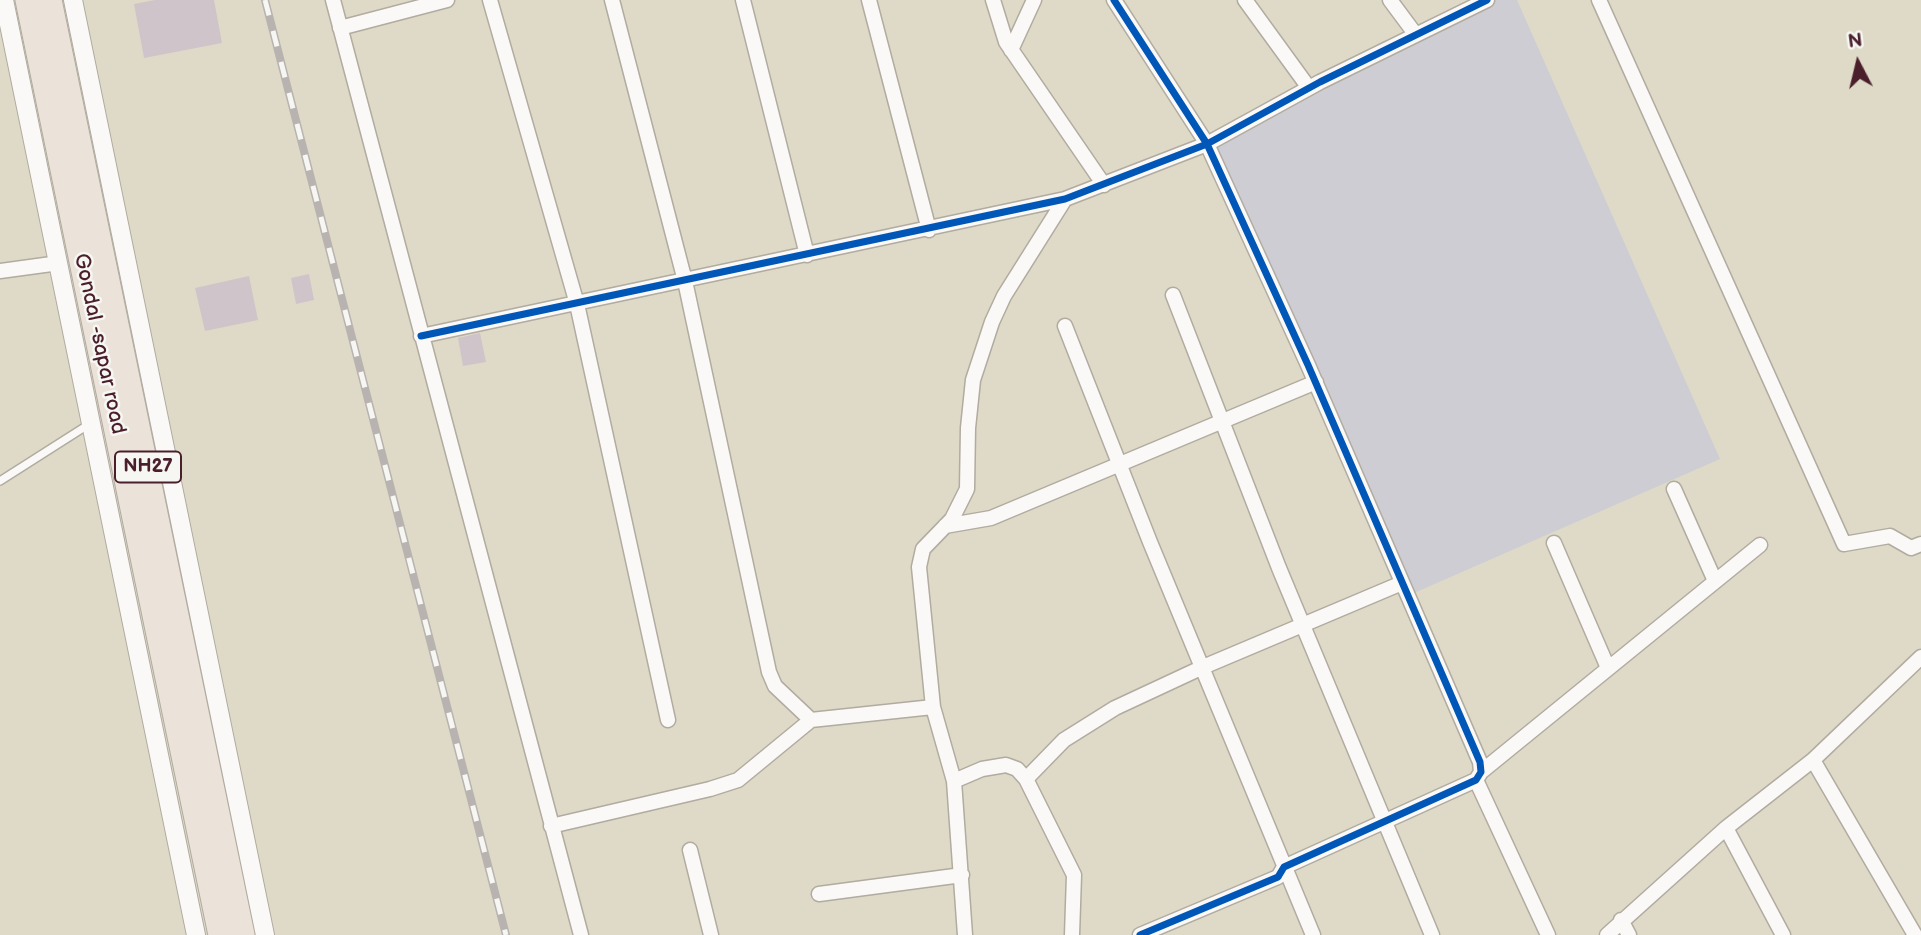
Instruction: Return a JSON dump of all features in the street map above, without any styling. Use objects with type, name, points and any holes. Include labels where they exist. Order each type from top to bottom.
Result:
[{"type":"highway","name":"Gondal -sapar road","points":[[27,0],[220,935]]},
{"type":"highway","name":"NH27","points":[[50,0],[243,935]]},
{"type":"street","points":[[4,0],[6,34],[59,263],[196,935]]},
{"type":"street","points":[[74,0],[264,935]]},
{"type":"street","points":[[333,0],[581,935]]},
{"type":"street","points":[[340,27],[447,0]]},
{"type":"street","points":[[490,0],[576,304],[668,720]]},
{"type":"street","points":[[612,0],[685,281],[769,672],[775,686],[811,720]]},
{"type":"street","points":[[743,0],[807,255]]},
{"type":"street","points":[[869,0],[929,230]]},
{"type":"street","points":[[992,0],[1011,50],[1104,185]]},
{"type":"street","points":[[1011,50],[1034,0]]},
{"type":"street","points":[[1114,0],[1208,144],[1478,752],[1478,776],[1548,935]]},
{"type":"street","points":[[1245,0],[1309,88]]},
{"type":"street","points":[[1390,0],[1416,35]]},
{"type":"street","points":[[421,336],[1065,199],[1208,144],[1309,88],[1487,0]]},
{"type":"street","points":[[1599,0],[1844,544],[1890,536],[1911,548],[1921,544]]},
{"type":"street","points":[[965,935],[954,781],[933,707],[919,567],[923,549],[962,504],[967,489],[968,428],[973,380],[992,322],[1004,296],[1065,199]]},
{"type":"street","points":[[0,271],[59,263]]},
{"type":"street","points":[[1173,295],[1303,625],[1432,935]]},
{"type":"street","points":[[1065,326],[1313,935]]},
{"type":"street","points":[[943,527],[991,518],[1315,382]]},
{"type":"street","points":[[1674,489],[1716,581]]},
{"type":"street","points":[[1554,543],[1608,668]]},
{"type":"street","points":[[1140,935],[1279,877],[1284,867],[1385,823],[1478,776],[1760,545]]},
{"type":"street","points":[[1026,779],[1064,740],[1087,724],[1203,667],[1402,583]]},
{"type":"street","points":[[1607,935],[1726,828],[1813,760],[1921,657]]},
{"type":"street","points":[[551,825],[710,789],[738,780],[811,720],[933,707]]},
{"type":"street","points":[[1813,760],[1915,935]]},
{"type":"street","points":[[954,781],[982,769],[1006,765],[1017,769],[1026,779],[1074,875],[1072,935]]},
{"type":"street","points":[[1726,828],[1783,935]]},
{"type":"street","points":[[690,849],[711,935]]},
{"type":"street","points":[[819,894],[962,875]]},
{"type":"street","points":[[1621,920],[1629,935]]},
{"type":"lane","points":[[0,481],[92,423]]},
{"type":"shaded area","points":[[1494,0],[1517,0],[1720,459],[1414,593],[1210,133]]},
{"type":"building","points":[[155,0],[214,0],[222,43],[144,58],[134,4]]},
{"type":"building","points":[[309,274],[314,300],[296,304],[291,278]]},
{"type":"building","points":[[249,276],[258,320],[205,331],[195,288]]},
{"type":"building","points":[[480,333],[486,362],[463,366],[458,338]]},
{"type":"railway","points":[[265,0],[506,935]]},
{"type":"cycle path","points":[[1114,0],[1207,144],[1308,365],[1480,762],[1481,772],[1476,780],[1284,867],[1278,877],[1140,935]]},
{"type":"cycle path","points":[[421,336],[1065,199],[1207,144],[1320,82],[1487,0]]}]
